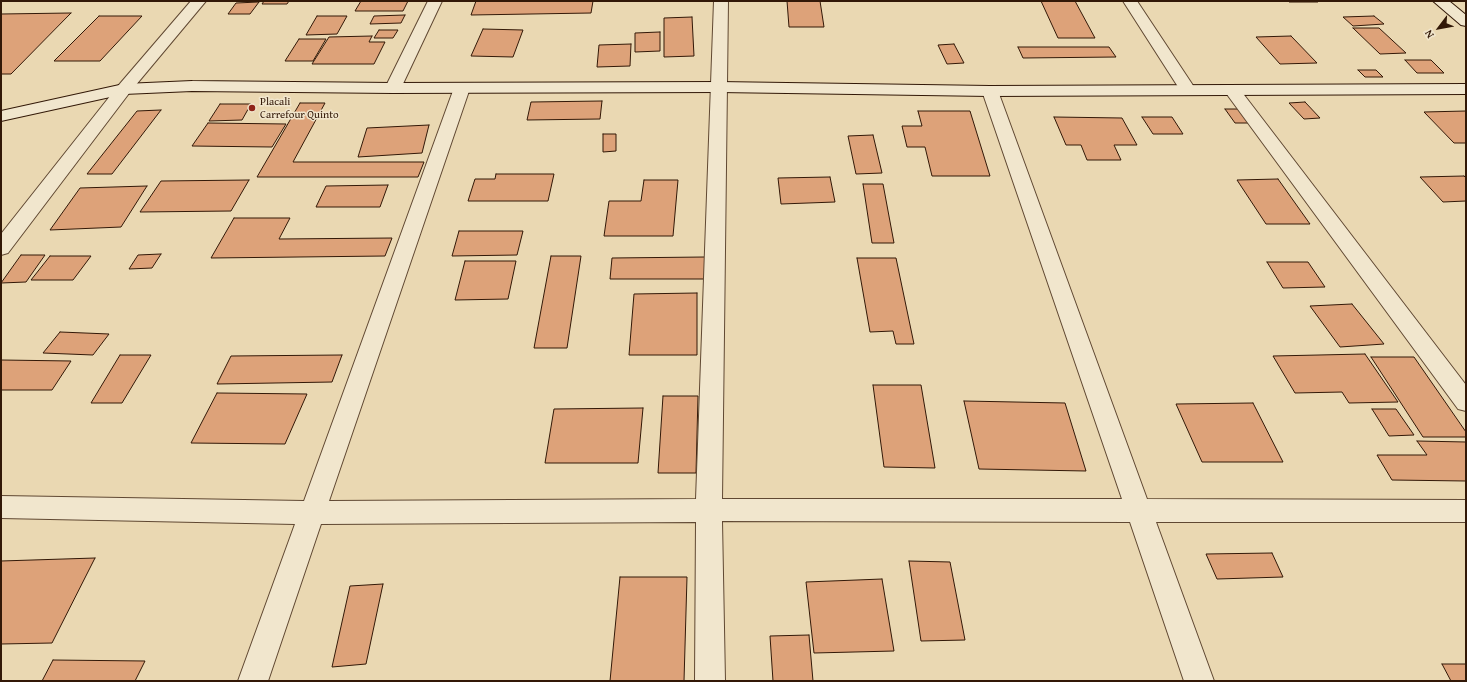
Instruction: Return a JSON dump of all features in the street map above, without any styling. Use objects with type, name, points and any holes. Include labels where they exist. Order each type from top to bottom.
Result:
[{"type":"street","points":[[3,244],[124,90],[199,1]]},
{"type":"street","points":[[393,88],[435,1]]},
{"type":"street","points":[[710,681],[709,510],[721,1]]},
{"type":"street","points":[[1130,1],[1188,90]]},
{"type":"street","points":[[1440,1],[1466,22]]},
{"type":"street","points":[[1,116],[124,90],[192,86],[393,88],[719,87],[990,91],[1466,89]]},
{"type":"street","points":[[253,681],[462,88]]},
{"type":"street","points":[[1232,90],[1466,402]]},
{"type":"street","points":[[990,91],[1199,681]]},
{"type":"street","points":[[1,507],[313,513],[709,510],[1466,511]]},
{"type":"building","points":[[264,1],[289,1],[287,4],[262,4]]},
{"type":"building","points":[[361,1],[408,1],[403,11],[355,11]]},
{"type":"building","points":[[476,1],[593,1],[591,13],[471,15]]},
{"type":"building","points":[[787,1],[820,1],[824,27],[789,27]]},
{"type":"building","points":[[1041,1],[1075,1],[1095,38],[1058,38]]},
{"type":"building","points":[[1288,1],[1317,1],[1318,2],[1289,2]]},
{"type":"building","points":[[259,2],[250,14],[228,14],[236,3]]},
{"type":"building","points":[[71,13],[11,74],[1,74],[1,14]]},
{"type":"building","points":[[405,15],[401,23],[370,24],[374,16]]},
{"type":"building","points":[[99,16],[142,16],[100,61],[54,61]]},
{"type":"building","points":[[317,16],[347,16],[337,34],[306,35]]},
{"type":"building","points":[[1374,16],[1384,24],[1353,26],[1343,17]]},
{"type":"building","points":[[692,17],[694,56],[664,57],[664,18]]},
{"type":"building","points":[[1353,28],[1379,28],[1406,53],[1380,54]]},
{"type":"building","points":[[483,29],[523,30],[513,57],[471,56]]},
{"type":"building","points":[[379,30],[398,30],[393,38],[374,38]]},
{"type":"building","points":[[660,32],[660,51],[635,52],[635,33]]},
{"type":"building","points":[[372,36],[369,42],[385,42],[374,64],[312,64],[329,37]]},
{"type":"building","points":[[1291,36],[1317,63],[1280,64],[1256,37]]},
{"type":"building","points":[[299,39],[326,39],[313,61],[285,61]]},
{"type":"building","points":[[631,44],[630,66],[597,67],[599,45]]},
{"type":"building","points":[[954,44],[964,63],[947,64],[938,45]]},
{"type":"building","points":[[1018,47],[1109,47],[1116,57],[1023,58]]},
{"type":"building","points":[[1405,60],[1431,60],[1444,73],[1417,73]]},
{"type":"building","points":[[1358,70],[1376,70],[1383,77],[1365,77]]},
{"type":"building","points":[[602,101],[600,119],[527,120],[531,102]]},
{"type":"building","points":[[1305,102],[1320,118],[1304,119],[1289,103]]},
{"type":"building","points":[[300,103],[325,103],[293,162],[424,162],[418,177],[257,177]]},
{"type":"building","points":[[220,104],[251,104],[242,120],[209,121]]},
{"type":"building","points":[[1225,109],[1241,109],[1251,123],[1235,123]]},
{"type":"building","points":[[161,110],[112,174],[87,174],[137,111]]},
{"type":"building","points":[[918,111],[970,111],[990,176],[932,176],[925,147],[907,147],[902,126],[922,126]]},
{"type":"building","points":[[1466,111],[1466,143],[1454,143],[1424,112]]},
{"type":"building","points":[[1054,117],[1122,118],[1137,145],[1114,145],[1121,160],[1087,160],[1081,145],[1066,145]]},
{"type":"building","points":[[1142,117],[1172,117],[1183,134],[1153,134]]},
{"type":"building","points":[[208,123],[286,124],[272,147],[192,146]]},
{"type":"building","points":[[429,125],[422,153],[358,157],[367,128]]},
{"type":"building","points":[[603,134],[616,134],[616,151],[603,152]]},
{"type":"building","points":[[873,135],[882,173],[856,174],[848,136]]},
{"type":"building","points":[[496,174],[554,174],[548,201],[468,201],[475,179],[495,179]]},
{"type":"building","points":[[1464,176],[1466,178],[1466,201],[1443,202],[1420,177]]},
{"type":"building","points":[[830,177],[835,202],[781,204],[778,178]]},
{"type":"building","points":[[1278,179],[1310,224],[1266,224],[1237,180]]},
{"type":"building","points":[[249,180],[231,211],[140,212],[161,181]]},
{"type":"building","points":[[644,180],[678,180],[673,236],[604,236],[609,201],[641,201]]},
{"type":"building","points":[[863,184],[883,184],[894,243],[872,243]]},
{"type":"building","points":[[388,185],[380,207],[316,207],[326,186]]},
{"type":"building","points":[[147,186],[121,227],[50,230],[80,188]]},
{"type":"building","points":[[234,218],[290,218],[279,239],[392,238],[385,256],[211,258]]},
{"type":"building","points":[[459,231],[523,231],[517,255],[452,256]]},
{"type":"building","points":[[161,254],[152,268],[129,269],[138,255]]},
{"type":"building","points":[[21,255],[45,255],[26,282],[1,283]]},
{"type":"building","points":[[50,256],[91,256],[73,280],[31,280]]},
{"type":"building","points":[[551,256],[581,256],[567,348],[534,348]]},
{"type":"building","points":[[705,257],[705,279],[610,279],[612,258]]},
{"type":"building","points":[[857,258],[896,258],[914,344],[896,344],[893,331],[870,332]]},
{"type":"building","points":[[465,261],[516,261],[508,299],[455,300]]},
{"type":"building","points":[[1267,262],[1308,262],[1325,287],[1283,288]]},
{"type":"building","points":[[697,293],[697,355],[629,355],[634,294]]},
{"type":"building","points":[[1352,304],[1384,344],[1340,347],[1310,306]]},
{"type":"building","points":[[60,332],[109,334],[93,355],[43,353]]},
{"type":"building","points":[[1365,354],[1398,402],[1349,403],[1342,392],[1295,393],[1273,356]]},
{"type":"building","points":[[120,355],[151,355],[122,403],[91,403]]},
{"type":"building","points":[[342,355],[332,382],[217,384],[231,356]]},
{"type":"building","points":[[1371,357],[1414,357],[1466,432],[1466,437],[1423,437]]},
{"type":"building","points":[[1,360],[71,361],[52,390],[1,390]]},
{"type":"building","points":[[873,385],[921,385],[935,468],[884,467]]},
{"type":"building","points":[[217,393],[307,394],[285,444],[191,443]]},
{"type":"building","points":[[663,396],[698,396],[696,473],[658,473]]},
{"type":"building","points":[[964,401],[1065,403],[1086,471],[979,469]]},
{"type":"building","points":[[1253,403],[1283,462],[1202,462],[1176,404]]},
{"type":"building","points":[[643,408],[638,463],[545,463],[554,409]]},
{"type":"building","points":[[1372,409],[1396,409],[1414,435],[1389,436]]},
{"type":"building","points":[[1417,441],[1466,442],[1466,481],[1392,480],[1377,455],[1427,455]]},
{"type":"building","points":[[1272,553],[1283,577],[1217,579],[1206,554]]},
{"type":"building","points":[[95,558],[52,643],[1,644],[1,561]]},
{"type":"building","points":[[909,561],[950,562],[965,640],[921,641]]},
{"type":"building","points":[[620,577],[687,577],[684,681],[610,681]]},
{"type":"building","points":[[882,579],[894,651],[814,653],[806,582]]},
{"type":"building","points":[[383,584],[366,664],[332,667],[350,586]]},
{"type":"building","points":[[809,635],[813,681],[773,681],[770,636]]},
{"type":"building","points":[[53,660],[145,661],[135,681],[42,681]]},
{"type":"building","points":[[1442,664],[1466,664],[1466,681],[1451,681]]},
{"type":"place","name":"Placali Carrefour Quinto","points":[[252,108]]}]
